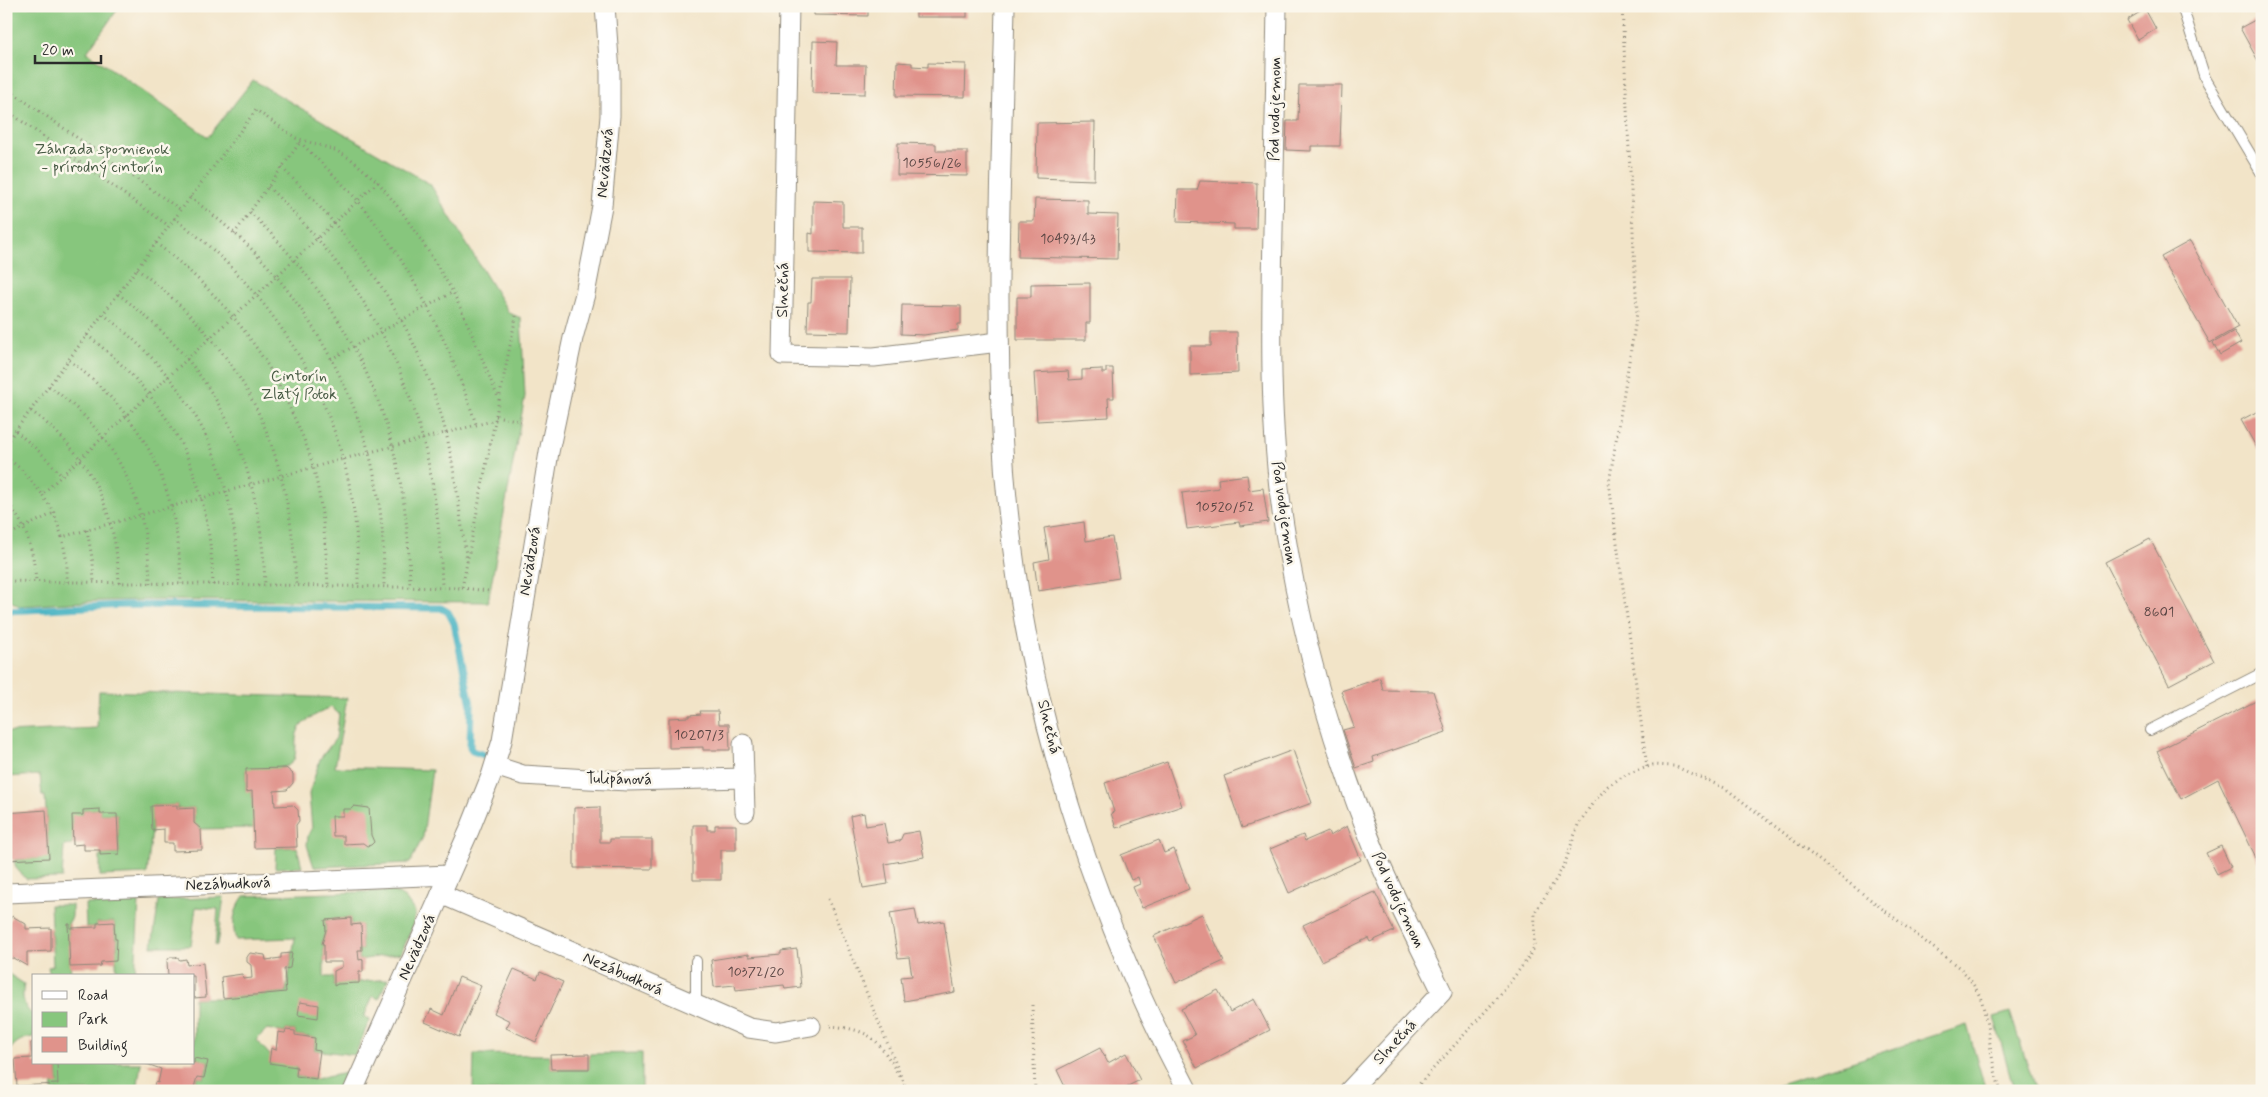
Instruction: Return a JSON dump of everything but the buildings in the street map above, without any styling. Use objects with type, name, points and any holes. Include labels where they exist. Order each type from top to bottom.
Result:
[{"type":"street","name":"Nevädzová","points":[[353,1091],[441,894],[495,766],[508,704],[549,452],[573,338],[585,294],[602,206],[610,116],[610,72],[605,6]]},
{"type":"street","name":"Slnečná","points":[[789,6],[782,355],[874,357],[998,342]]},
{"type":"street","name":"Slnečná","points":[[1005,6],[998,342],[1002,435],[1016,568],[1049,732],[1092,873],[1117,937],[1164,1045],[1188,1091]]},
{"type":"street","name":"Pod vodojemom","points":[[1277,6],[1271,329],[1274,435],[1284,524],[1298,605],[1311,662],[1336,746],[1377,856],[1442,992]]},
{"type":"street","points":[[743,744],[745,812]]},
{"type":"street","name":"Tulipánová","points":[[495,766],[523,774],[628,781],[744,778]]},
{"type":"street","name":"Nezábudková","points":[[6,893],[449,875]]},
{"type":"street","name":"Nezábudková","points":[[441,894],[749,1028],[776,1032],[812,1026]]},
{"type":"street","name":"Slnečná","points":[[1349,1091],[1442,992]]},
{"type":"lane","points":[[2182,6],[2205,78],[2262,174]]},
{"type":"lane","points":[[2150,730],[2262,673]]},
{"type":"lane","points":[[696,962],[696,1006]]},
{"type":"path","points":[[1622,6],[1637,313],[1609,483],[1647,767]]},
{"type":"path","points":[[6,88],[181,210]]},
{"type":"path","points":[[6,110],[169,226]]},
{"type":"path","points":[[7,441],[256,110],[301,141],[358,201],[407,269],[429,305],[452,356],[476,424]]},
{"type":"path","points":[[234,234],[301,141]]},
{"type":"path","points":[[301,141],[335,150],[364,169],[378,182],[402,212],[453,292],[499,400]]},
{"type":"path","points":[[282,168],[335,222],[363,258],[402,320],[426,374],[446,432],[455,478],[467,564]]},
{"type":"path","points":[[42,494],[378,182]]},
{"type":"path","points":[[268,187],[318,238],[347,276],[381,331],[402,374],[424,438],[436,506],[442,587]]},
{"type":"path","points":[[190,197],[234,234],[276,276],[312,327],[350,397],[369,453],[381,517],[384,587]]},
{"type":"path","points":[[250,212],[295,259],[334,312],[354,346],[372,386],[394,446],[402,482],[408,532],[410,587]]},
{"type":"path","points":[[174,218],[203,240],[257,294],[288,337],[307,370],[327,412],[343,459],[355,522],[358,586]]},
{"type":"path","points":[[156,243],[202,281],[234,316],[264,358],[278,383],[301,432],[313,468],[324,529],[328,586]]},
{"type":"path","points":[[137,269],[182,306],[210,337],[246,388],[272,444],[282,476],[293,536],[296,586]]},
{"type":"path","points":[[331,359],[453,292]]},
{"type":"path","points":[[118,294],[160,328],[188,358],[220,407],[232,431],[253,484],[262,536],[265,586]]},
{"type":"path","points":[[103,314],[139,345],[169,376],[198,419],[220,467],[228,491],[236,535],[239,585]]},
{"type":"path","points":[[462,588],[516,316]]},
{"type":"path","points":[[88,335],[132,372],[150,394],[186,452],[202,498],[212,553],[213,585]]},
{"type":"path","points":[[69,360],[111,396],[127,415],[148,449],[172,506],[180,552],[181,584]]},
{"type":"path","points":[[49,386],[71,402],[103,437],[125,473],[142,515],[147,541],[150,584]]},
{"type":"path","points":[[31,411],[53,428],[80,458],[94,479],[112,523],[119,583]]},
{"type":"path","points":[[62,537],[496,418],[521,421]]},
{"type":"path","points":[[16,431],[43,455],[62,476]]},
{"type":"path","points":[[6,456],[21,469],[42,494],[54,513],[62,537],[67,563],[67,582]]},
{"type":"path","points":[[6,500],[25,528],[33,554],[36,582]]},
{"type":"path","points":[[6,536],[54,513]]},
{"type":"path","points":[[86,530],[93,563],[94,583]]},
{"type":"path","points":[[6,581],[442,587],[489,591]]},
{"type":"path","points":[[1413,1091],[1502,993],[1529,957],[1534,948],[1535,912],[1558,878],[1578,825],[1592,804],[1608,786],[1627,774],[1653,765],[1674,766],[1725,788],[1961,969],[1973,984],[1982,1001],[1993,1069],[2001,1091]]},
{"type":"path","points":[[828,899],[907,1091]]},
{"type":"path","points":[[1032,1005],[1034,1091]]},
{"type":"path","points":[[812,1026],[848,1027],[870,1035],[883,1047],[907,1091]]},
{"type":"green space","name":"Cintorín Zlatý Potok","points":[[6,6],[120,6],[87,52],[208,137],[253,80],[430,184],[509,313],[521,318],[525,396],[488,602],[146,600],[19,606],[6,598]]},
{"type":"green space","points":[[99,691],[347,698],[335,767],[432,770],[423,837],[410,863],[314,867],[307,845],[308,836],[312,829],[309,794],[320,759],[336,738],[339,714],[331,707],[309,719],[299,729],[295,756],[288,765],[275,769],[246,770],[246,791],[252,791],[254,828],[201,829],[194,823],[194,808],[177,809],[177,805],[152,806],[152,830],[147,874],[100,876],[100,855],[119,854],[117,814],[100,814],[100,809],[83,810],[83,815],[72,816],[73,845],[64,846],[62,878],[26,879],[16,868],[14,860],[49,857],[45,796],[42,796],[40,775],[6,777],[6,732],[97,728]]},
{"type":"green space","points":[[297,847],[302,867],[275,868],[276,848]]},
{"type":"green space","points":[[393,891],[405,898],[415,912],[413,926],[401,953],[359,960],[358,950],[362,950],[361,925],[351,925],[351,918],[325,920],[326,930],[322,944],[324,944],[324,977],[334,977],[334,986],[388,979],[379,999],[373,996],[364,1017],[370,1019],[355,1055],[314,1050],[315,1038],[295,1035],[295,1031],[286,1030],[285,1033],[267,1029],[256,1040],[270,1055],[297,1067],[296,1076],[316,1079],[346,1073],[338,1091],[193,1091],[197,1077],[204,1078],[209,1062],[195,1058],[195,998],[223,998],[286,992],[295,938],[236,940],[234,917],[244,896]]},
{"type":"green space","points":[[224,897],[217,945],[215,946],[218,909],[196,907],[191,946],[152,946],[159,900]]},
{"type":"green space","points":[[139,902],[135,974],[117,974],[115,948],[117,948],[117,939],[115,939],[114,922],[97,923],[97,927],[86,927],[85,904]]},
{"type":"green space","points":[[50,905],[72,905],[72,917],[68,924],[71,974],[50,974],[48,967],[53,966]]},
{"type":"green space","points":[[6,972],[24,984],[24,1001],[27,1009],[32,1014],[32,1037],[20,1040],[10,1050],[11,1091],[6,1091]]},
{"type":"green space","points":[[2010,1012],[2036,1091],[2015,1091],[2013,1086],[1994,1017]]},
{"type":"green space","points":[[1967,1025],[1986,1091],[1761,1091]]},
{"type":"green space","points":[[642,1053],[642,1091],[473,1091],[474,1054],[550,1055],[551,1069],[589,1069],[589,1054]]},
{"type":"green space","points":[[57,1064],[141,1064],[137,1091],[52,1091],[53,1084],[58,1083]]},
{"type":"waterway","points":[[6,611],[124,605],[441,608],[448,612],[454,623],[471,705],[470,747],[472,751],[487,756]]},
{"type":"park label","name":"Záhrada spomienok - prírodný cintorín","points":[[102,158]]}]
